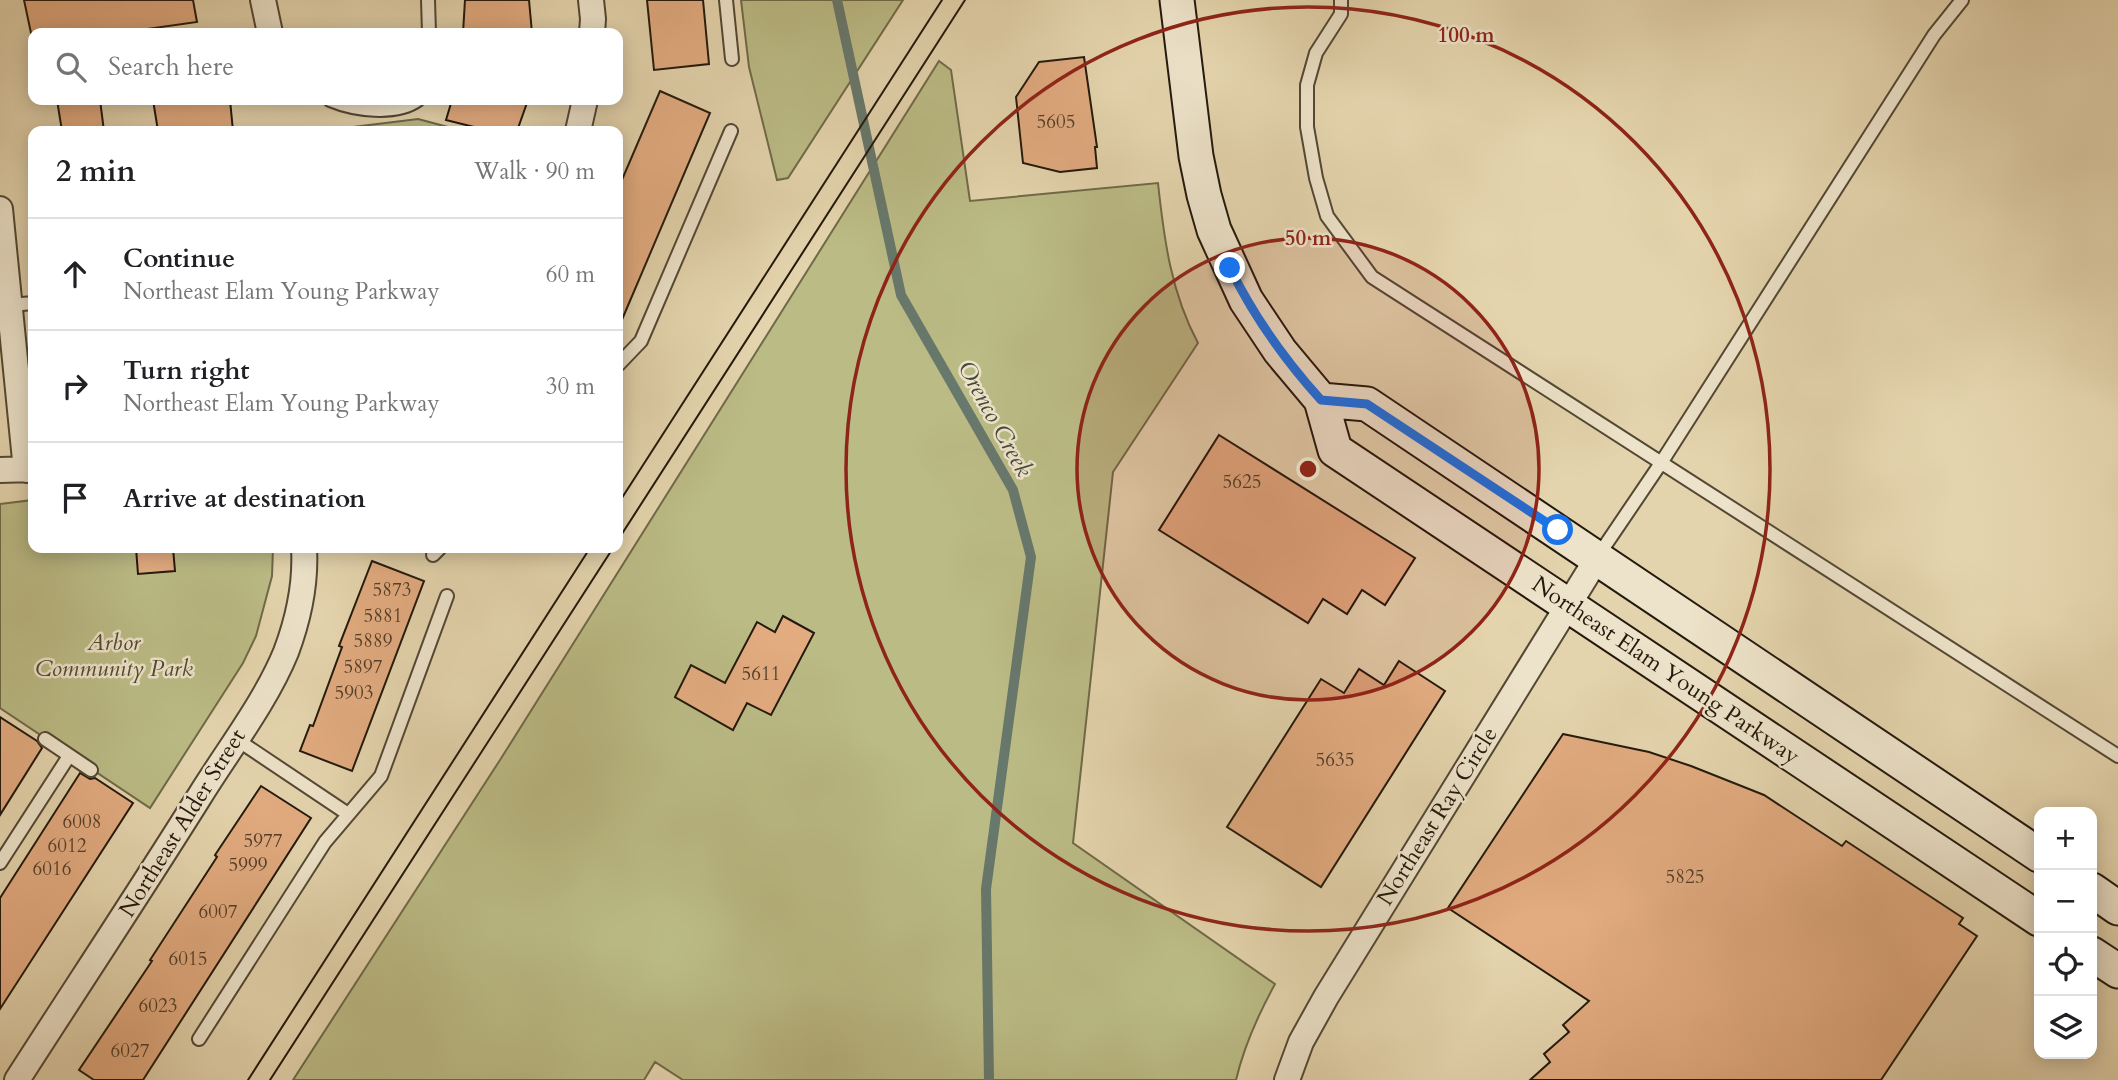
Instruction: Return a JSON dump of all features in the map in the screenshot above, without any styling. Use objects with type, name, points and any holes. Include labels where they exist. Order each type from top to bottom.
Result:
[{"type":"street","points":[[263,0],[269,28]]},
{"type":"street","points":[[591,0],[592,28]]},
{"type":"street","name":"Northeast Elam Young Parkway","points":[[1177,0],[1196,156],[1214,230],[1246,300],[1280,351],[1321,400],[1335,450],[2034,916]]},
{"type":"street","points":[[579,126],[584,105]]},
{"type":"street","points":[[0,209],[22,304],[28,446]]},
{"type":"street","points":[[1321,400],[1367,404],[2034,852]]},
{"type":"street","points":[[0,470],[28,470]]},
{"type":"street","name":"Northeast Alder Street","points":[[17,1080],[271,682],[286,651],[302,591],[304,553]]},
{"type":"street","name":"Northeast Ray Circle","points":[[1287,1080],[1301,1042],[1326,997],[1598,557]]},
{"type":"street","points":[[2097,893],[2118,908]]},
{"type":"street","points":[[2097,957],[2118,971]]},
{"type":"lane","points":[[428,0],[429,28]]},
{"type":"lane","points":[[726,0],[732,59]]},
{"type":"lane","points":[[1341,0],[1341,14],[1316,53],[1307,85],[1307,127],[1316,178],[1327,216],[1371,277],[2118,756]]},
{"type":"lane","points":[[1598,557],[1934,35],[1962,0]]},
{"type":"lane","points":[[353,105],[371,109],[400,108],[407,105]]},
{"type":"lane","points":[[623,360],[641,341],[731,131]]},
{"type":"lane","points":[[199,1039],[325,842],[381,776],[447,596]]},
{"type":"lane","points":[[45,739],[91,770]]},
{"type":"lane","points":[[236,739],[348,814]]},
{"type":"lane","points":[[0,863],[69,756]]},
{"type":"green space","points":[[741,0],[903,0],[788,178],[777,180],[749,67]]},
{"type":"green space","points":[[939,61],[951,70],[970,201],[1158,183],[1166,245],[1175,285],[1198,343],[1113,472],[1073,843],[1275,984],[1252,1031],[1236,1080],[683,1080],[655,1062],[644,1080],[293,1080],[500,760]]},
{"type":"green space","points":[[418,119],[444,126],[361,126]]},
{"type":"green space","name":"Arbor Community Park","points":[[28,501],[28,553],[273,553],[272,576],[256,636],[243,663],[150,808],[0,708],[0,504]]},
{"type":"building","points":[[24,0],[193,0],[197,22],[154,28],[30,28]]},
{"type":"building","points":[[465,0],[529,0],[532,28],[463,28]]},
{"type":"building","points":[[647,0],[703,0],[709,64],[654,70]]},
{"type":"building","points":[[1084,57],[1097,147],[1097,168],[1060,172],[1023,163],[1016,97],[1039,62]]},
{"type":"building","points":[[660,91],[710,113],[623,317],[623,177]]},
{"type":"building","points":[[58,105],[101,105],[103,126],[61,126]]},
{"type":"building","points":[[154,105],[230,105],[233,126],[157,126]]},
{"type":"building","points":[[450,105],[526,105],[519,126],[470,126],[446,120]]},
{"type":"building","points":[[1219,435],[1415,558],[1385,605],[1362,590],[1347,614],[1323,599],[1308,623],[1159,530]]},
{"type":"building","points":[[136,553],[173,553],[175,571],[138,574]]},
{"type":"building","points":[[372,561],[424,581],[352,771],[300,751],[310,725],[313,726],[342,647],[339,646]]},
{"type":"building","points":[[783,616],[814,633],[771,715],[747,703],[733,730],[675,697],[691,665],[725,683],[757,622],[775,632]]},
{"type":"building","points":[[1399,661],[1445,691],[1321,887],[1227,827],[1321,679],[1344,693],[1359,669],[1384,685]]},
{"type":"building","points":[[0,717],[37,741],[42,748],[0,815]]},
{"type":"building","points":[[1563,734],[1649,752],[1764,795],[1842,846],[1846,841],[1963,918],[1959,924],[1977,936],[1881,1080],[1530,1080],[1550,1062],[1544,1054],[1569,1032],[1563,1025],[1589,1001],[1448,908]]},
{"type":"building","points":[[80,773],[90,779],[95,778],[133,803],[0,1009],[0,898]]},
{"type":"building","points":[[261,786],[311,818],[143,1080],[94,1080],[79,1070],[152,961],[150,960],[217,857],[215,855]]},
{"type":"waterway","name":"Orenco Creek","points":[[837,0],[901,295],[1013,490],[1031,557],[986,889],[989,1080]]},
{"type":"tram line","points":[[623,496],[942,0]]},
{"type":"tram line","points":[[623,532],[965,0]]},
{"type":"tram line","points":[[248,1080],[587,553]]},
{"type":"tram line","points":[[270,1080],[610,553]]},
{"type":"route","points":[[1230,268],[1246,300],[1270,337],[1295,372],[1321,400],[1367,404],[1558,530]]}]
